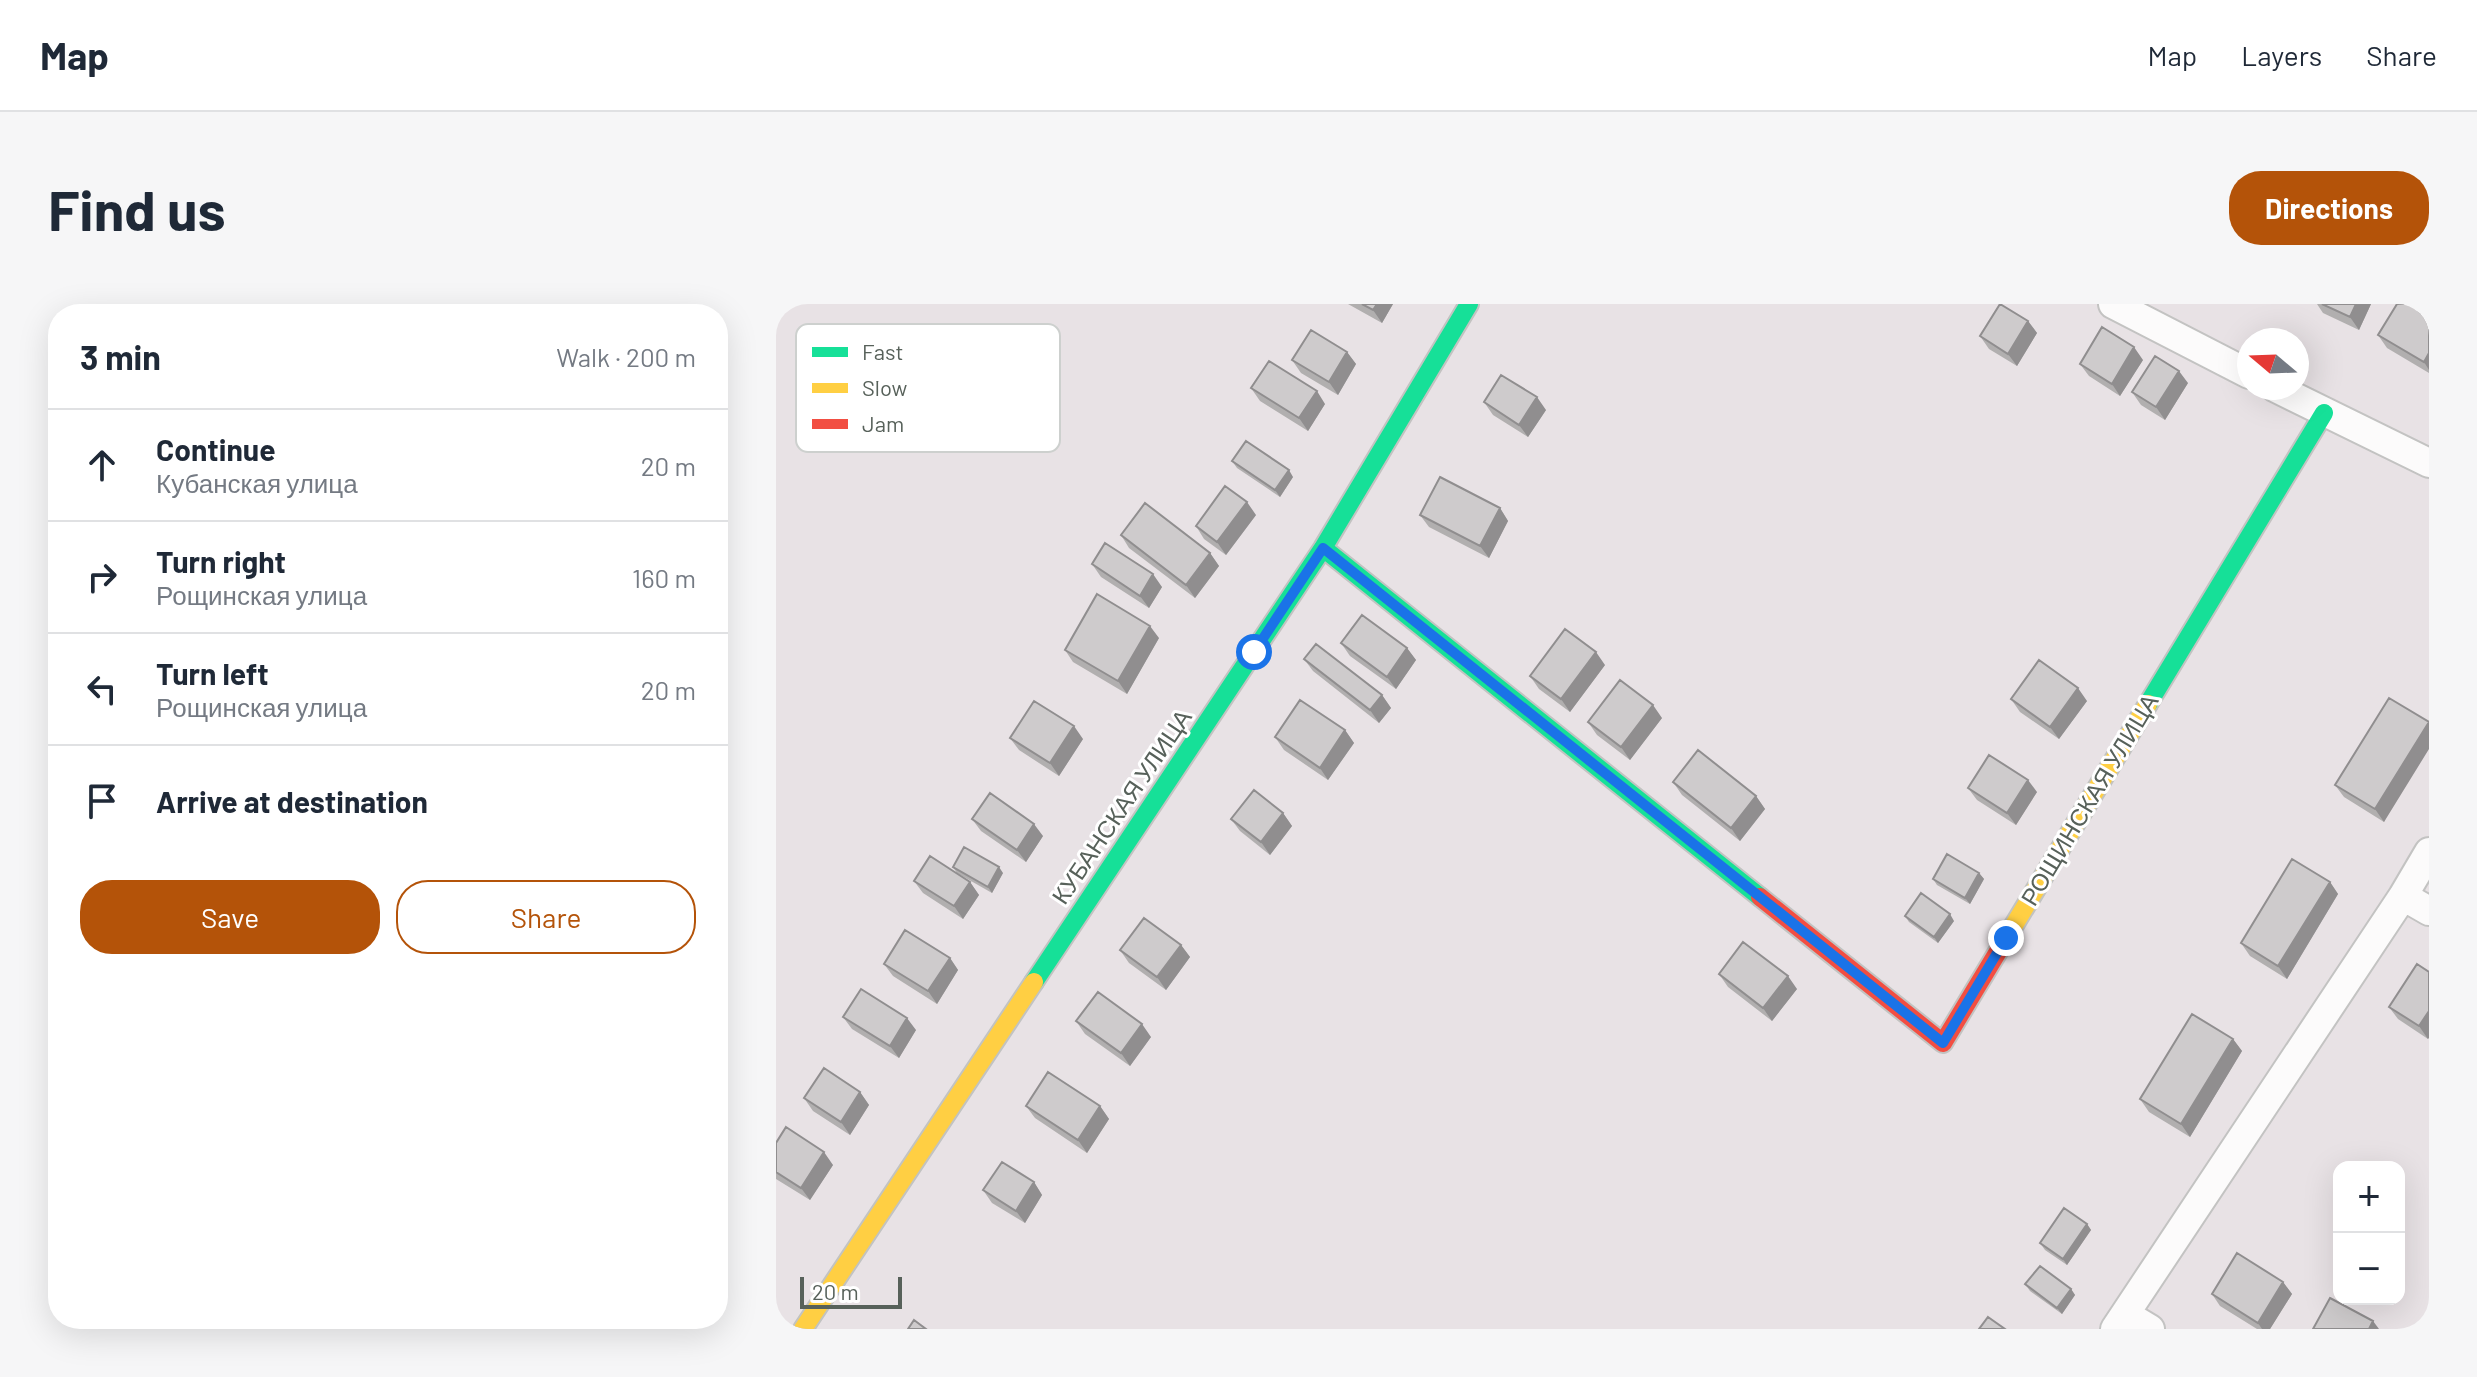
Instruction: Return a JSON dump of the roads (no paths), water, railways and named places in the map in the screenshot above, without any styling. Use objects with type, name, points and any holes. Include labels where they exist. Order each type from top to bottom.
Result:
[{"type":"street","name":"КУБАНСКАЯ УЛИЦА","points":[[803,1329],[1323,548],[1469,304]]},
{"type":"street","points":[[2113,304],[2237,368]]},
{"type":"street","points":[[2299,400],[2429,463]]},
{"type":"street","name":"РОЩИНСКАЯ УЛИЦА","points":[[1323,548],[1943,1043],[2324,413]]},
{"type":"street","points":[[2150,1329],[2120,1322],[2403,896],[2429,852]]},
{"type":"street","points":[[2403,896],[2429,911]]}]
